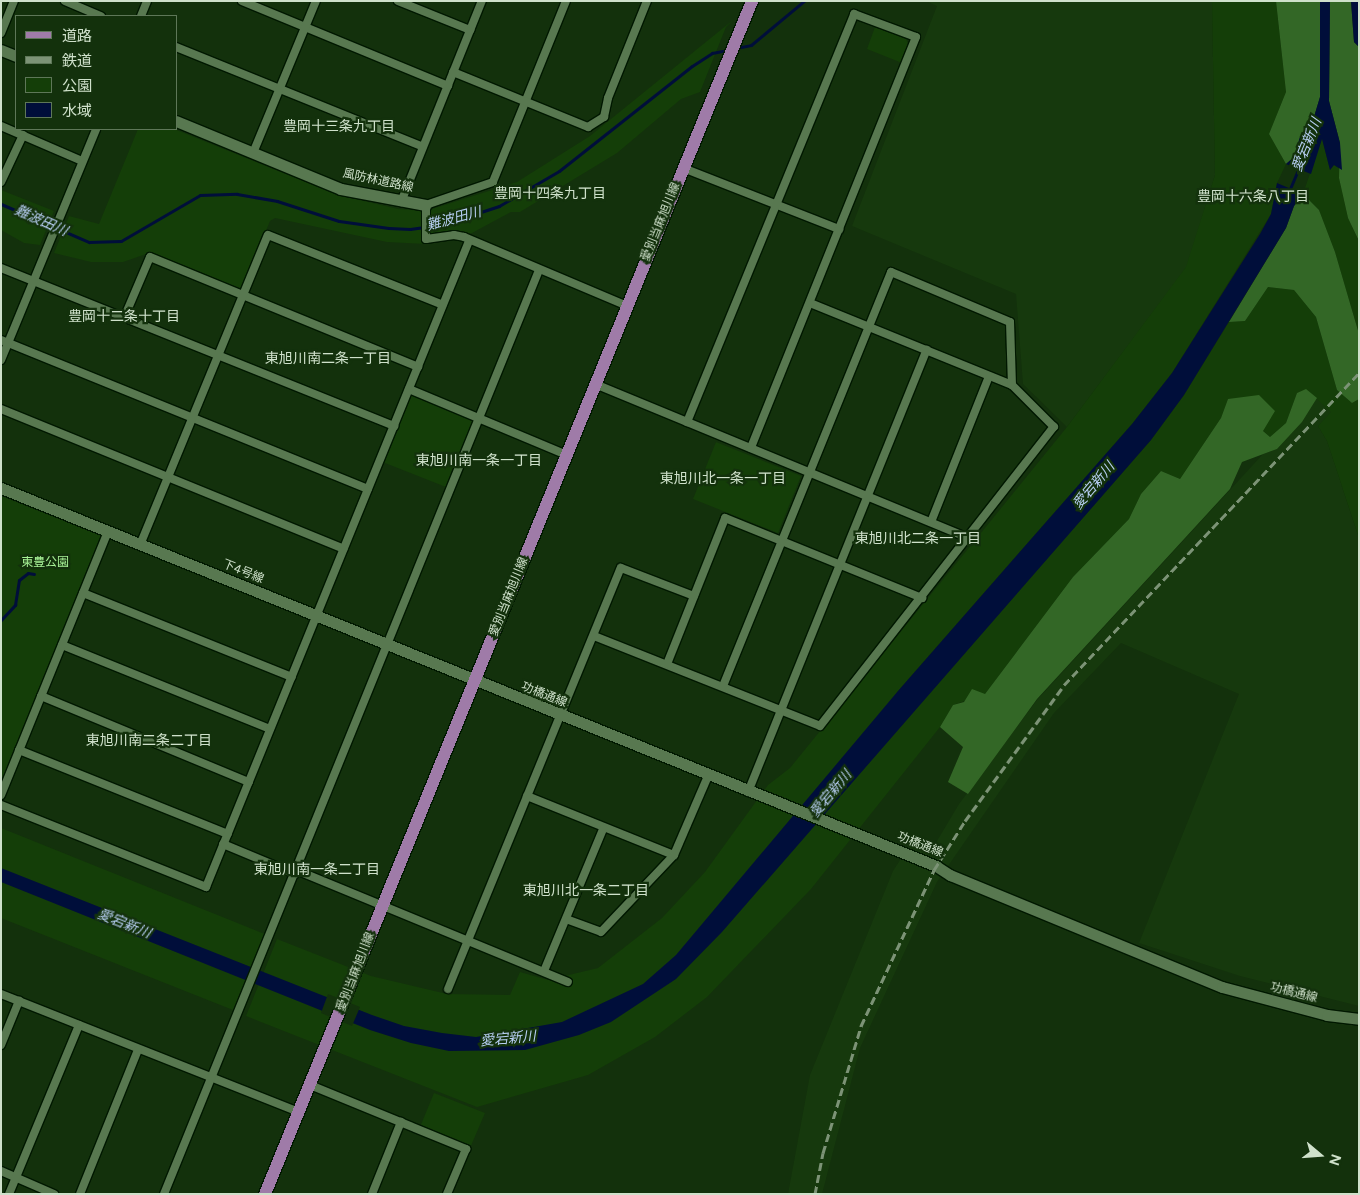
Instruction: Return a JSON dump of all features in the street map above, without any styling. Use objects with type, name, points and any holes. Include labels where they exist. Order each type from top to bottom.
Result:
[{"type":"main road","name":"愛別当麻旭川線","points":[[265,1194],[752,1]]},
{"type":"street","points":[[1,33],[14,1]]},
{"type":"street","points":[[65,1],[100,15]]},
{"type":"street","points":[[141,15],[147,1]]},
{"type":"street","points":[[242,1],[448,86]]},
{"type":"street","points":[[253,153],[316,1]]},
{"type":"street","points":[[398,1],[470,30]]},
{"type":"street","points":[[401,202],[482,1]]},
{"type":"street","points":[[566,1],[493,182],[426,210],[426,239],[454,235],[627,306]]},
{"type":"street","points":[[453,72],[525,103],[588,127],[604,117],[608,98],[647,1]]},
{"type":"street","points":[[688,422],[854,14],[916,37],[751,448]]},
{"type":"street","points":[[178,48],[423,147]]},
{"type":"street","points":[[1,50],[15,56]]},
{"type":"street","name":"風防林道路線","points":[[178,122],[341,188],[426,210]]},
{"type":"street","points":[[1,126],[82,161]]},
{"type":"street","points":[[1,360],[5,341],[34,281],[96,130]]},
{"type":"street","points":[[1,182],[23,135]]},
{"type":"street","points":[[683,168],[839,229]]},
{"type":"street","points":[[140,545],[268,235],[443,305]]},
{"type":"street","points":[[1,805],[206,887],[469,242]]},
{"type":"street","points":[[124,318],[150,257],[418,367]]},
{"type":"street","points":[[1,268],[394,426]]},
{"type":"street","points":[[164,1194],[243,1005],[539,270]]},
{"type":"street","points":[[723,686],[891,272],[1010,322],[1012,385]]},
{"type":"street","points":[[594,636],[820,726],[1054,427],[1012,385],[810,303]]},
{"type":"street","points":[[5,341],[368,489]]},
{"type":"street","points":[[748,792],[927,350]]},
{"type":"street","points":[[931,522],[989,376]]},
{"type":"street","points":[[595,384],[969,538]]},
{"type":"street","points":[[409,389],[567,455]]},
{"type":"street","points":[[1,409],[344,549]]},
{"type":"street","name":"下4号線","points":[[1,488],[474,682]]},
{"type":"street","points":[[666,664],[725,518],[922,598]]},
{"type":"street","points":[[1,795],[108,532]]},
{"type":"street","points":[[448,989],[621,568],[694,596]]},
{"type":"street","points":[[83,593],[292,677]]},
{"type":"street","points":[[62,645],[270,729]]},
{"type":"street","name":"功橋通線","points":[[474,682],[936,866],[950,874],[1222,987],[1327,1015],[1359,1019]]},
{"type":"street","points":[[41,696],[249,782]]},
{"type":"street","points":[[19,750],[228,834]]},
{"type":"street","points":[[566,919],[601,932],[674,855],[708,776]]},
{"type":"street","points":[[527,796],[603,829],[674,855]]},
{"type":"street","points":[[544,971],[603,829]]},
{"type":"street","points":[[223,844],[382,905],[568,982]]},
{"type":"street","points":[[1,994],[138,1050],[299,1112]]},
{"type":"street","points":[[1,1045],[19,1002]]},
{"type":"street","points":[[9,1194],[79,1025]]},
{"type":"street","points":[[80,1194],[138,1050]]},
{"type":"street","points":[[310,1085],[466,1149],[447,1194]]},
{"type":"street","points":[[372,1194],[401,1122]]},
{"type":"street","points":[[1,1171],[54,1194]]},
{"type":"shaded area","points":[[926,1],[1212,1],[1215,175],[1187,267],[1067,427],[1023,384],[1016,294],[852,226],[937,6]]},
{"type":"shaded area","points":[[1276,1],[1320,1],[1320,97],[1310,130],[1300,137],[1294,157],[1286,164],[1269,134],[1286,92]]},
{"type":"shaded area","points":[[1330,1],[1351,1],[1354,42],[1359,47],[1359,241],[1348,218],[1339,178],[1340,143],[1329,101]]},
{"type":"shaded area","points":[[1303,194],[1319,210],[1335,252],[1359,334],[1359,399],[1352,403],[1337,390],[1316,317],[1294,290],[1268,287],[1245,321],[1229,322],[1286,228],[1294,206]]},
{"type":"shaded area","points":[[1306,389],[1317,398],[1302,422],[1277,449],[1242,462],[1230,489],[1037,699],[968,794],[948,782],[963,747],[940,727],[953,705],[964,702],[972,689],[985,694],[1073,577],[1129,519],[1141,494],[1161,471],[1180,479],[1221,418],[1228,399],[1259,395],[1275,411],[1263,431],[1270,437],[1286,423],[1297,393]]},
{"type":"shaded area","points":[[1317,398],[1332,412],[1318,426],[1327,441],[1359,538],[1359,1006],[1240,976],[1139,943],[1239,694],[1121,643],[1054,713],[937,882],[860,1048],[822,1194],[788,1194],[810,1075],[893,871],[911,843],[931,851],[959,804],[1037,700],[1263,454],[1277,449],[1302,422]]},
{"type":"green space","points":[[1212,1],[1276,1],[1286,92],[1269,134],[1286,164],[1277,183],[1271,214],[1172,373],[1132,424],[898,691],[823,814],[1151,440],[1184,395],[1229,322],[1245,321],[1268,287],[1294,290],[1316,317],[1337,390],[1352,403],[1359,399],[1359,538],[1327,441],[1318,426],[1331,412],[1307,390],[1297,393],[1286,423],[1270,437],[1228,399],[1221,418],[1180,479],[1161,471],[1141,494],[1129,519],[1073,577],[985,694],[953,705],[940,727],[811,889],[707,997],[655,1037],[588,1075],[477,1107],[246,1016],[277,939],[371,976],[447,994],[510,995],[520,972],[548,980],[598,968],[662,918],[705,872],[768,785],[790,768],[1067,427],[1186,267],[1215,175]]},
{"type":"green space","points":[[733,20],[726,27],[700,92],[681,99],[617,153],[520,212],[511,212],[472,233],[426,244],[387,242],[275,218],[270,221],[243,287],[239,289],[149,253],[123,262],[91,262],[54,253],[69,216],[99,224],[138,130],[176,130],[338,195],[398,209],[426,211],[517,182],[590,136]]},
{"type":"green space","points":[[875,27],[906,39],[909,46],[902,63],[867,49]]},
{"type":"green space","points":[[1322,138],[1330,170],[1334,165],[1342,170],[1339,178],[1348,218],[1359,241],[1359,334],[1335,252],[1319,210],[1303,194]]},
{"type":"green space","points":[[1,190],[54,211],[40,245],[24,243],[1,230]]},
{"type":"green space","points":[[409,389],[480,419],[451,489],[380,461]]},
{"type":"green space","points":[[716,442],[801,476],[778,533],[693,499]]},
{"type":"green space","name":"東豊公園","points":[[1,496],[102,536],[1,790]]},
{"type":"green space","points":[[1,828],[267,935],[238,1012],[1,918]]},
{"type":"green space","points":[[434,1093],[485,1113],[470,1148],[420,1127]]},
{"type":"water","points":[[1320,1],[1330,1],[1329,101],[1340,143],[1342,170],[1334,165],[1330,170],[1322,139],[1311,174],[1286,164],[1294,157],[1300,137],[1310,130],[1320,97]]},
{"type":"water","points":[[1351,1],[1359,1],[1359,47],[1354,42]]},
{"type":"water","points":[[1277,183],[1303,194],[1294,206],[1286,228],[1184,395],[1151,440],[722,932],[676,979],[611,1022],[579,1035],[525,1050],[449,1051],[411,1043],[370,1030],[1,882],[1,868],[372,1015],[404,1026],[442,1033],[476,1037],[562,1022],[643,984],[676,955],[898,691],[1132,424],[1172,373],[1260,234],[1271,214]]},
{"type":"pier","points":[[328,994],[360,1007],[352,1026],[321,1013]]},
{"type":"waterway","name":"難波田川","points":[[736,48],[751,45],[804,1]]},
{"type":"waterway","name":"難波田川","points":[[1,204],[89,242],[121,241],[200,195],[237,194],[277,201],[339,221],[389,228],[410,229],[444,224],[499,206],[559,171],[692,66],[712,53],[727,50]]},
{"type":"waterway","name":"愛宕新川","points":[[1289,191],[1300,165]]},
{"type":"waterway","points":[[1,620],[15,605],[19,580],[28,573],[34,574]]},
{"type":"railway","points":[[815,1194],[823,1153],[861,1026],[934,870],[965,821],[1064,685],[1359,373]]},
{"type":"district","name":"豊岡十三条九丁目","points":[[339,127]]},
{"type":"district","name":"豊岡十四条九丁目","points":[[550,194]]},
{"type":"district","name":"豊岡十六条八丁目","points":[[1253,197]]},
{"type":"district","name":"豊岡十二条十丁目","points":[[124,317]]},
{"type":"district","name":"東旭川南二条一丁目","points":[[328,359]]},
{"type":"district","name":"東旭川南一条一丁目","points":[[479,461]]},
{"type":"district","name":"東旭川北一条一丁目","points":[[723,479]]},
{"type":"district","name":"東旭川北二条一丁目","points":[[918,539]]},
{"type":"district","name":"東旭川南二条二丁目","points":[[149,741]]},
{"type":"district","name":"東旭川南一条二丁目","points":[[317,870]]},
{"type":"district","name":"東旭川北一条二丁目","points":[[586,891]]}]
